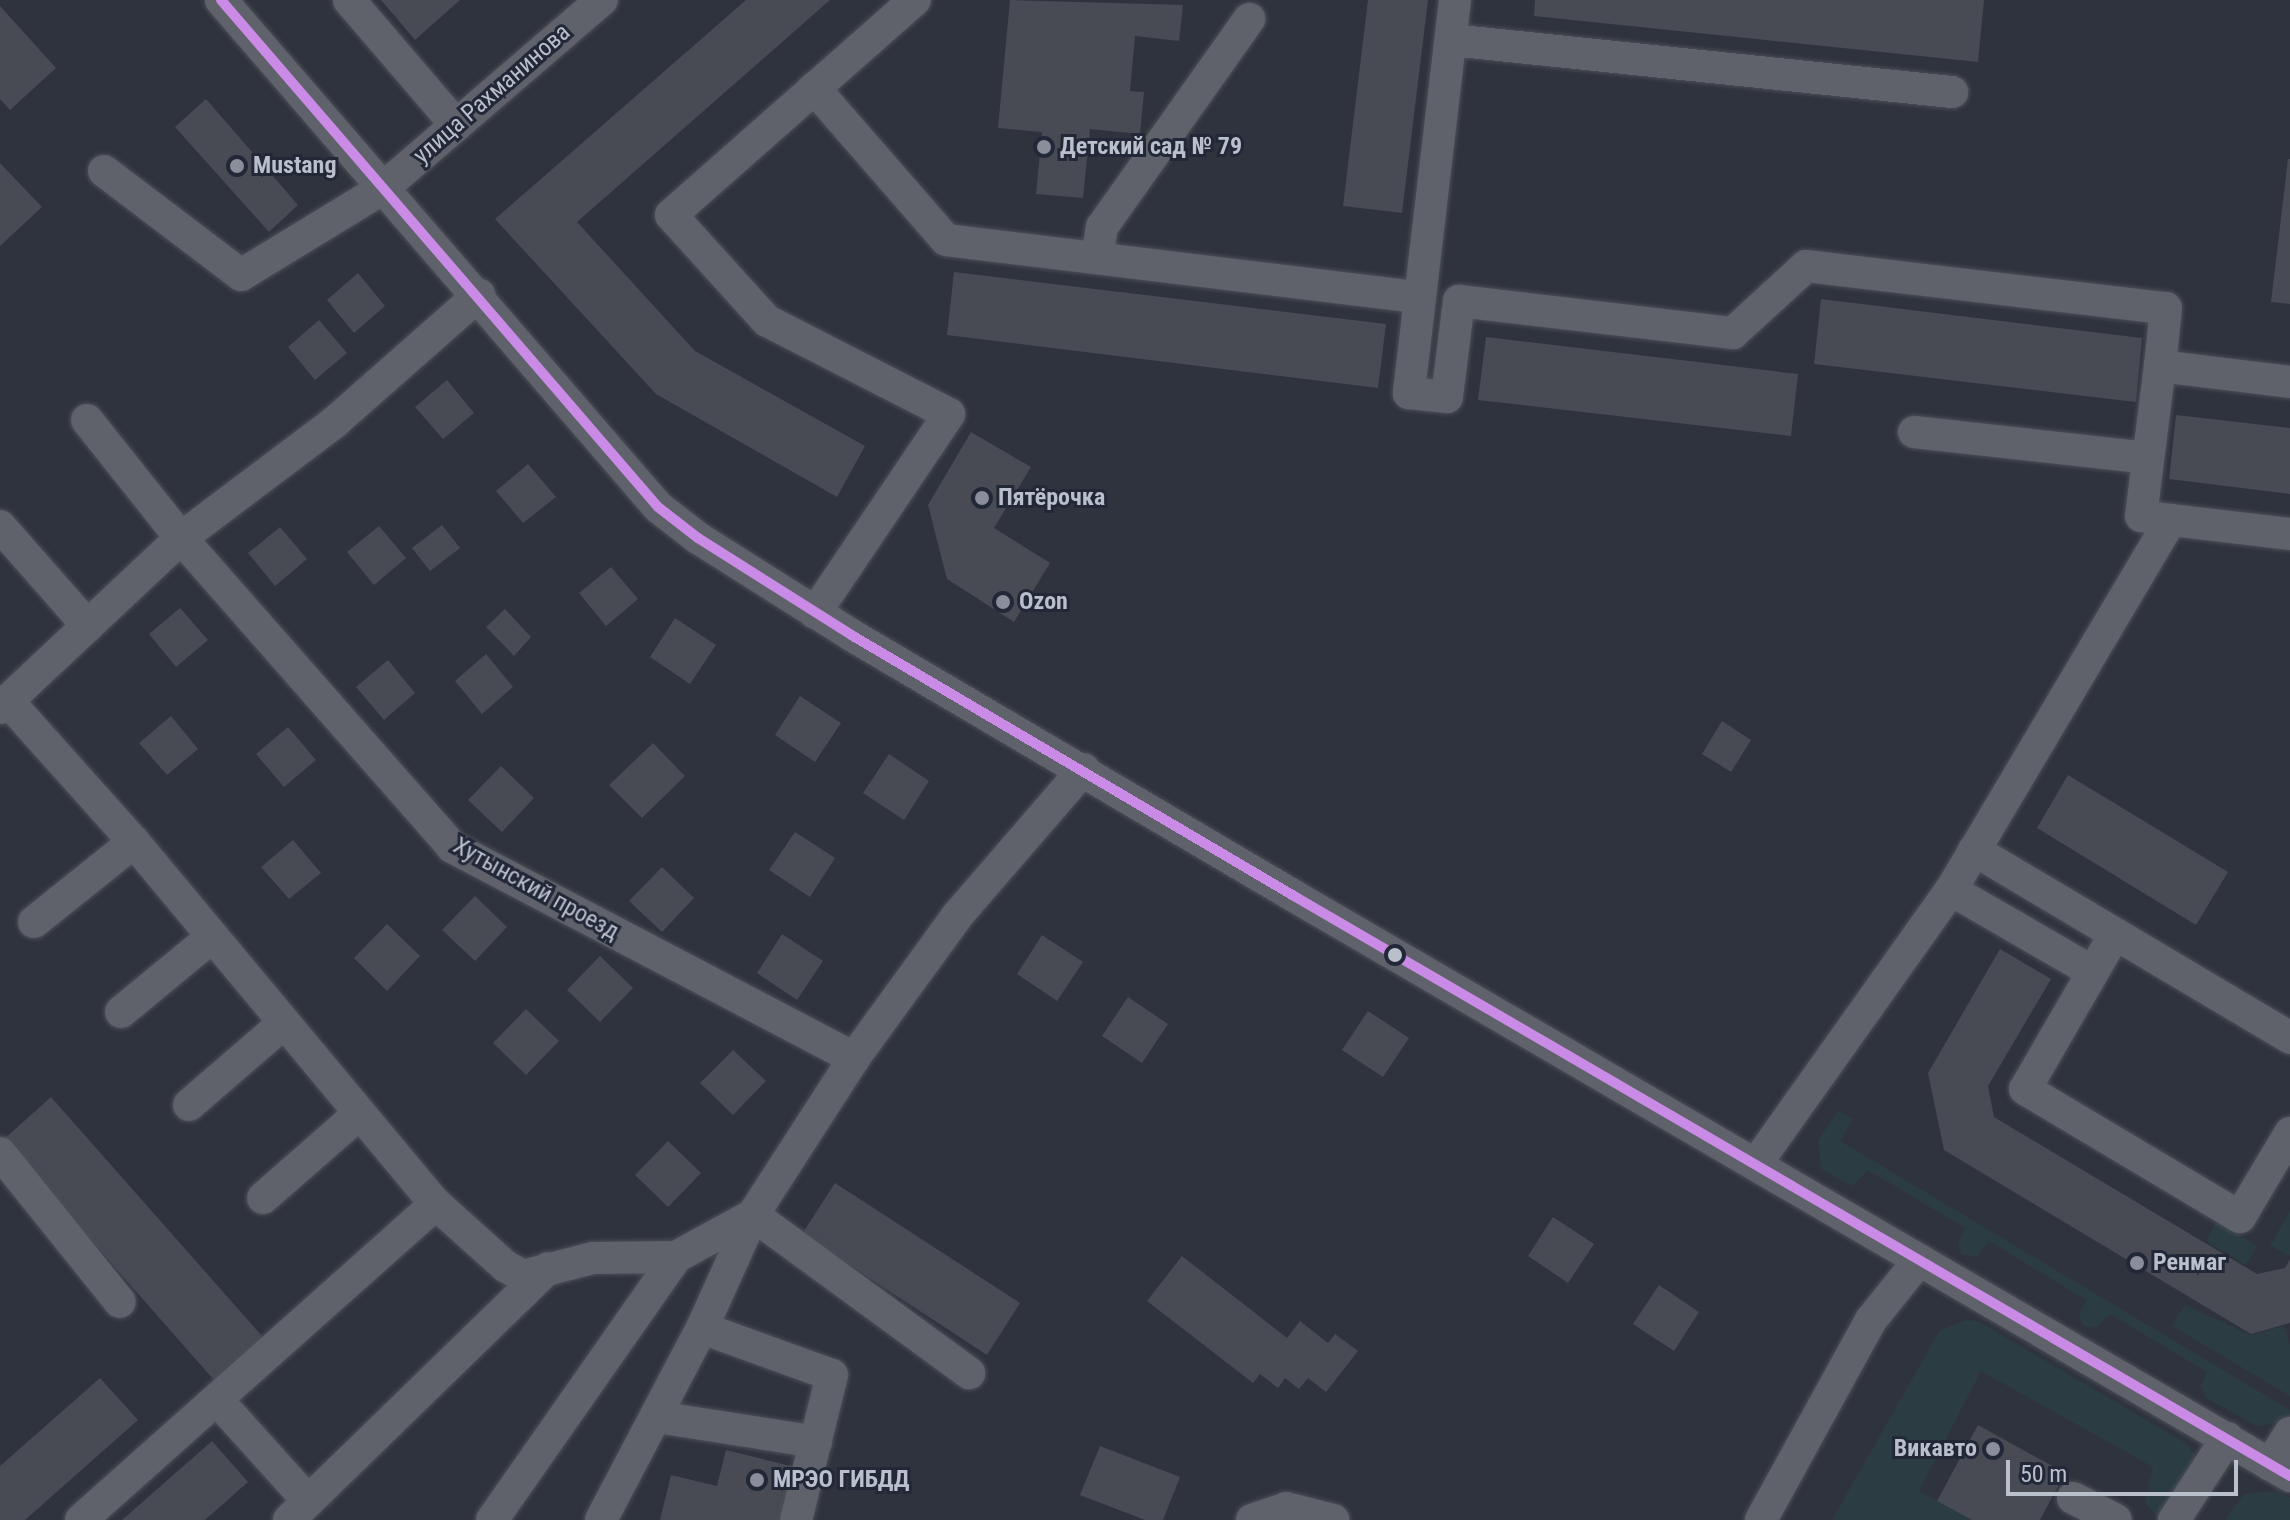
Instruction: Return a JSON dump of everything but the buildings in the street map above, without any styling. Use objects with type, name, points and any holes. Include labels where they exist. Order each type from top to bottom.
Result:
[{"type":"street","points":[[221,0],[382,189],[479,295],[658,507],[815,613],[2280,1470],[2290,1433]]},
{"type":"street","points":[[349,0],[456,125]]},
{"type":"street","points":[[1455,0],[1409,393],[1447,397],[1459,301],[1733,333],[1806,266],[2166,308],[2141,516],[2290,534]]},
{"type":"street","points":[[815,613],[949,414],[767,321],[671,215],[814,88],[914,5]]},
{"type":"street","name":"улица Рахманинова","points":[[104,171],[241,275],[382,189],[456,125],[582,6]]},
{"type":"street","points":[[1097,258],[1102,227],[1249,19]]},
{"type":"street","points":[[1451,40],[1952,92]]},
{"type":"street","points":[[814,88],[946,240],[1420,297]]},
{"type":"street","points":[[479,295],[336,421],[181,538],[3,704],[134,842],[436,1204],[505,1266],[523,1276],[593,1258],[676,1257]]},
{"type":"street","points":[[2160,366],[2290,382]]},
{"type":"street","name":"Хутынский проезд","points":[[87,420],[181,538],[452,847],[854,1058]]},
{"type":"street","points":[[1914,432],[2148,458]]},
{"type":"street","points":[[1756,1164],[1951,890],[2171,520]]},
{"type":"street","points":[[0,526],[88,626]]},
{"type":"street","points":[[601,1520],[702,1328],[753,1215],[854,1058],[957,916],[1084,769]]},
{"type":"street","points":[[34,922],[134,842]]},
{"type":"street","points":[[1974,850],[2290,1038]]},
{"type":"street","points":[[1951,890],[2093,972]]},
{"type":"street","points":[[2115,934],[2025,1089],[2240,1217],[2290,1133]]},
{"type":"street","points":[[121,1012],[212,937]]},
{"type":"street","points":[[189,1105],[284,1023]]},
{"type":"street","points":[[263,1198],[359,1114]]},
{"type":"street","points":[[0,1153],[120,1302]]},
{"type":"street","points":[[81,1520],[219,1402],[436,1204]]},
{"type":"street","points":[[492,1520],[676,1257],[753,1215]]},
{"type":"street","points":[[753,1215],[969,1373]]},
{"type":"street","points":[[1761,1520],[1871,1320],[1919,1260]]},
{"type":"street","points":[[219,1402],[299,1510],[548,1268]]},
{"type":"street","points":[[702,1328],[832,1375],[796,1520]]},
{"type":"street","points":[[657,1417],[816,1442]]},
{"type":"street","points":[[2174,1520],[2227,1438]]},
{"type":"street","points":[[2073,1498],[2116,1520]]},
{"type":"street","points":[[1252,1520],[1286,1508],[1333,1520]]},
{"type":"shaded area","points":[[1838,1111],[1853,1119],[1840,1141],[2290,1410],[2290,1420],[2257,1426],[2206,1398],[2201,1385],[2207,1372],[2110,1314],[2096,1328],[2084,1326],[2079,1316],[2086,1300],[1989,1241],[1977,1257],[1962,1254],[1958,1244],[1965,1228],[1868,1170],[1852,1186],[1821,1169],[1818,1140]]},
{"type":"shaded area","points":[[2290,1211],[2290,1254],[2289,1256],[2270,1245]]},
{"type":"shaded area","points":[[2217,1221],[2257,1246],[2246,1265],[2206,1241]]},
{"type":"shaded area","points":[[2185,1305],[2250,1335],[2284,1326],[2290,1345],[2290,1396],[2172,1326]]},
{"type":"shaded area","points":[[1966,1320],[1978,1321],[2186,1443],[2198,1459],[2161,1520],[2145,1503],[2153,1467],[1981,1371],[1919,1491],[1972,1520],[1832,1520],[1940,1330]]},
{"type":"shaded area","points":[[2272,1491],[2290,1497],[2290,1520],[2225,1520],[2244,1494]]},
{"type":"transit line","points":[[221,0],[658,507],[698,538],[853,636],[1294,896],[2290,1476]]},
{"type":"place","name":"Детский сад № 79","points":[[1044,147]]},
{"type":"place","name":"Mustang","points":[[237,166]]},
{"type":"place","name":"Пятёрочка","points":[[982,498]]},
{"type":"place","name":"Ozon","points":[[1003,602]]},
{"type":"place","name":"Ренмаг","points":[[2137,1263]]},
{"type":"place","name":"Викавто","points":[[1993,1449]]},
{"type":"place","name":"МРЭО ГИБДД","points":[[757,1480]]}]
